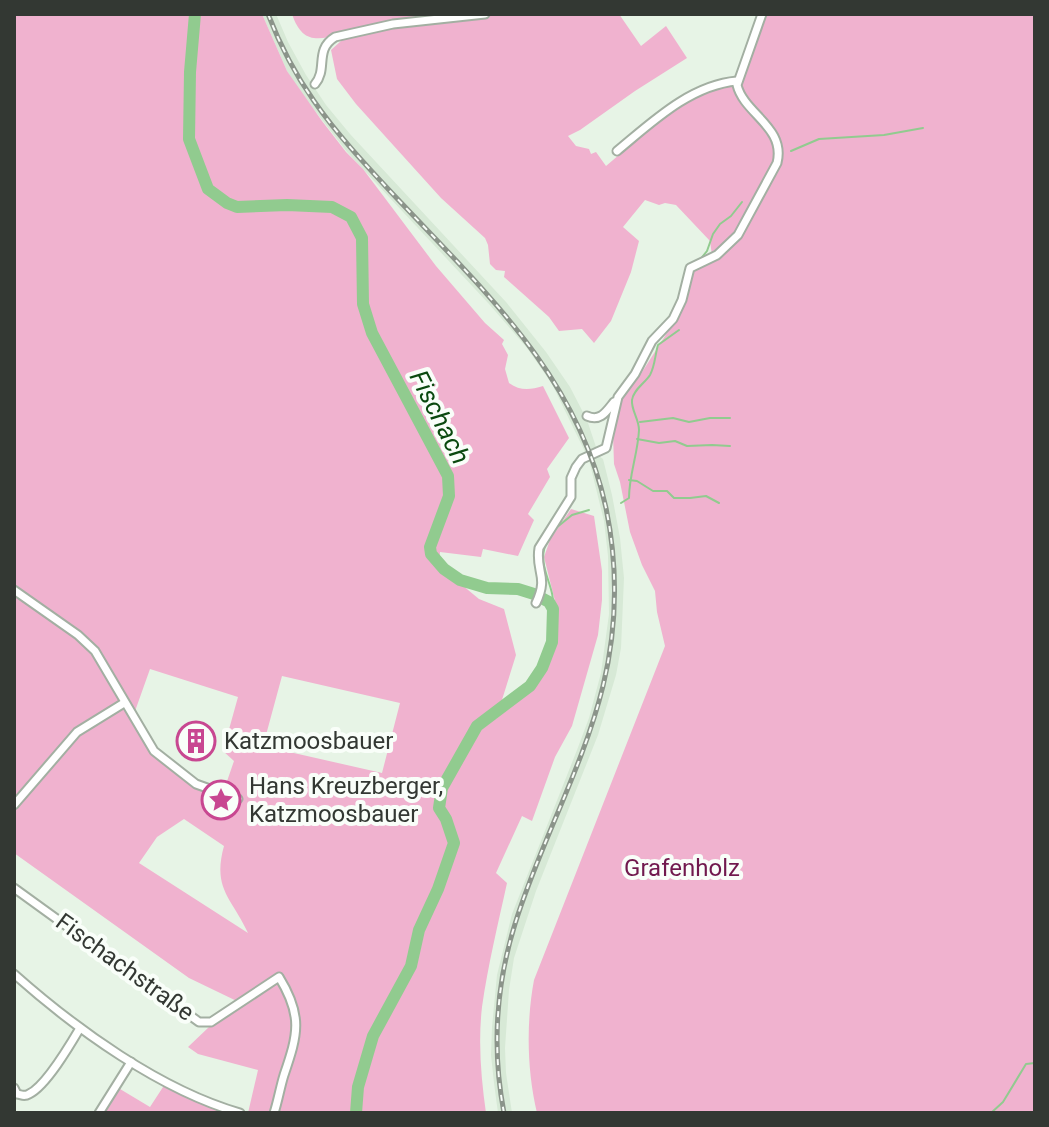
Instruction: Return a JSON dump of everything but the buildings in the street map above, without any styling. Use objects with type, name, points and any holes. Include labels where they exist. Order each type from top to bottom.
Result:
[{"type":"street","points":[[315,84],[319,81],[323,49],[335,37],[393,24],[485,14]]},
{"type":"street","points":[[587,416],[599,418],[618,397],[635,374],[652,341],[673,319],[682,300],[690,268],[717,255],[738,235],[777,163],[775,138],[738,91],[737,81],[762,14]]},
{"type":"street","points":[[617,151],[677,105],[710,86],[737,81]]},
{"type":"street","points":[[536,603],[543,582],[539,548],[571,497],[571,478],[576,467],[582,459],[606,448],[618,397]]},
{"type":"street","points":[[14,590],[78,635],[95,651],[149,743],[162,758],[202,787],[238,799]]},
{"type":"street","points":[[14,805],[77,732],[124,703]]},
{"type":"street","name":"Fischachstraße","points":[[14,888],[199,1022],[211,1022],[279,977],[294,1009],[297,1030],[274,1113]]},
{"type":"street","points":[[14,974],[80,1028],[131,1062],[198,1098],[240,1113]]},
{"type":"street","points":[[14,1088],[17,1094],[22,1095],[36,1089],[56,1066],[80,1028]]},
{"type":"street","points":[[99,1113],[131,1062]]},
{"type":"shaded area","points":[[262,14],[276,14],[306,75],[326,105],[506,302],[546,352],[570,387],[587,420],[599,456],[603,459],[612,495],[624,578],[621,648],[598,735],[536,891],[514,958],[505,1048],[512,1113],[498,1113],[494,1083],[491,1055],[497,975],[512,914],[589,718],[601,673],[609,614],[604,521],[589,460],[552,384],[527,348],[489,304],[347,152],[287,71]]},
{"type":"green space","points":[[14,14],[262,14],[287,71],[322,121],[363,169],[436,266],[485,323],[504,340],[502,344],[508,355],[505,369],[509,383],[525,389],[543,386],[569,438],[547,469],[550,477],[528,514],[534,520],[518,556],[483,549],[481,557],[440,552],[439,566],[479,599],[504,609],[516,655],[496,719],[544,668],[556,643],[557,609],[544,557],[550,540],[571,509],[594,516],[602,571],[598,635],[572,726],[555,757],[532,821],[522,816],[496,873],[507,883],[482,1007],[481,1060],[486,1113],[248,1113],[258,1070],[198,1054],[188,1047],[209,1027],[245,1005],[189,978],[14,853]],"holes":[[[150,669],[238,697],[223,751],[234,761],[224,790],[201,783],[156,749],[134,714]],[[282,676],[400,703],[382,773],[263,746]],[[184,819],[224,846],[220,873],[222,883],[248,933],[139,863],[157,837]]]},
{"type":"green space","name":"Grafenholz","points":[[292,14],[619,14],[641,46],[666,26],[687,58],[568,136],[576,146],[589,149],[591,154],[596,152],[606,166],[667,114],[742,74],[765,14],[1035,14],[1035,1113],[537,1113],[529,1047],[534,980],[665,646],[655,591],[630,532],[614,464],[613,434],[619,403],[686,303],[692,271],[712,255],[710,241],[676,205],[659,205],[645,200],[623,227],[639,241],[631,272],[611,321],[594,343],[582,329],[559,331],[549,317],[504,277],[505,271],[496,270],[490,264],[485,238],[441,198],[337,79],[331,50],[341,41],[340,34],[310,37],[300,30]]},
{"type":"green space","points":[[165,1084],[232,1113],[105,1113],[120,1089],[150,1107]]},
{"type":"waterway","name":"Fischach","points":[[195,14],[189,139],[208,189],[237,207],[332,207],[351,217],[362,238],[363,304],[372,333],[448,476],[449,496],[430,547],[431,554],[444,569],[460,580],[487,588],[518,589],[549,602],[553,609],[552,642],[542,668],[530,686],[477,726],[442,788],[439,808],[454,843],[419,930],[411,966],[373,1036],[358,1087],[356,1113]]},
{"type":"waterway","points":[[791,151],[819,139],[884,135],[923,128]]},
{"type":"waterway","points":[[699,261],[720,224],[742,202]]},
{"type":"waterway","points":[[621,503],[629,498],[638,439],[639,426],[633,396],[650,375],[658,345],[679,330]]},
{"type":"waterway","points":[[640,422],[673,418],[689,422],[730,418]]},
{"type":"waterway","points":[[637,439],[659,443],[675,441],[687,446],[730,446]]},
{"type":"waterway","points":[[629,480],[637,481],[653,491],[667,491],[674,498],[706,496],[719,503]]},
{"type":"waterway","points":[[556,528],[572,515],[589,510]]},
{"type":"waterway","points":[[546,543],[543,560],[552,592],[553,609]]},
{"type":"waterway","points":[[991,1113],[1003,1102],[1026,1064],[1035,1063]]},
{"type":"railway","points":[[268,14],[294,70],[331,124],[490,298],[549,374],[573,415],[592,460],[606,508],[614,575],[608,664],[595,716],[525,894],[509,947],[500,994],[497,1042],[504,1113]]},
{"type":"place","name":"Katzmoosbauer","points":[[196,741]]},
{"type":"place","name":"Hans Kreuzberger, Katzmoosbauer","points":[[221,800]]}]
